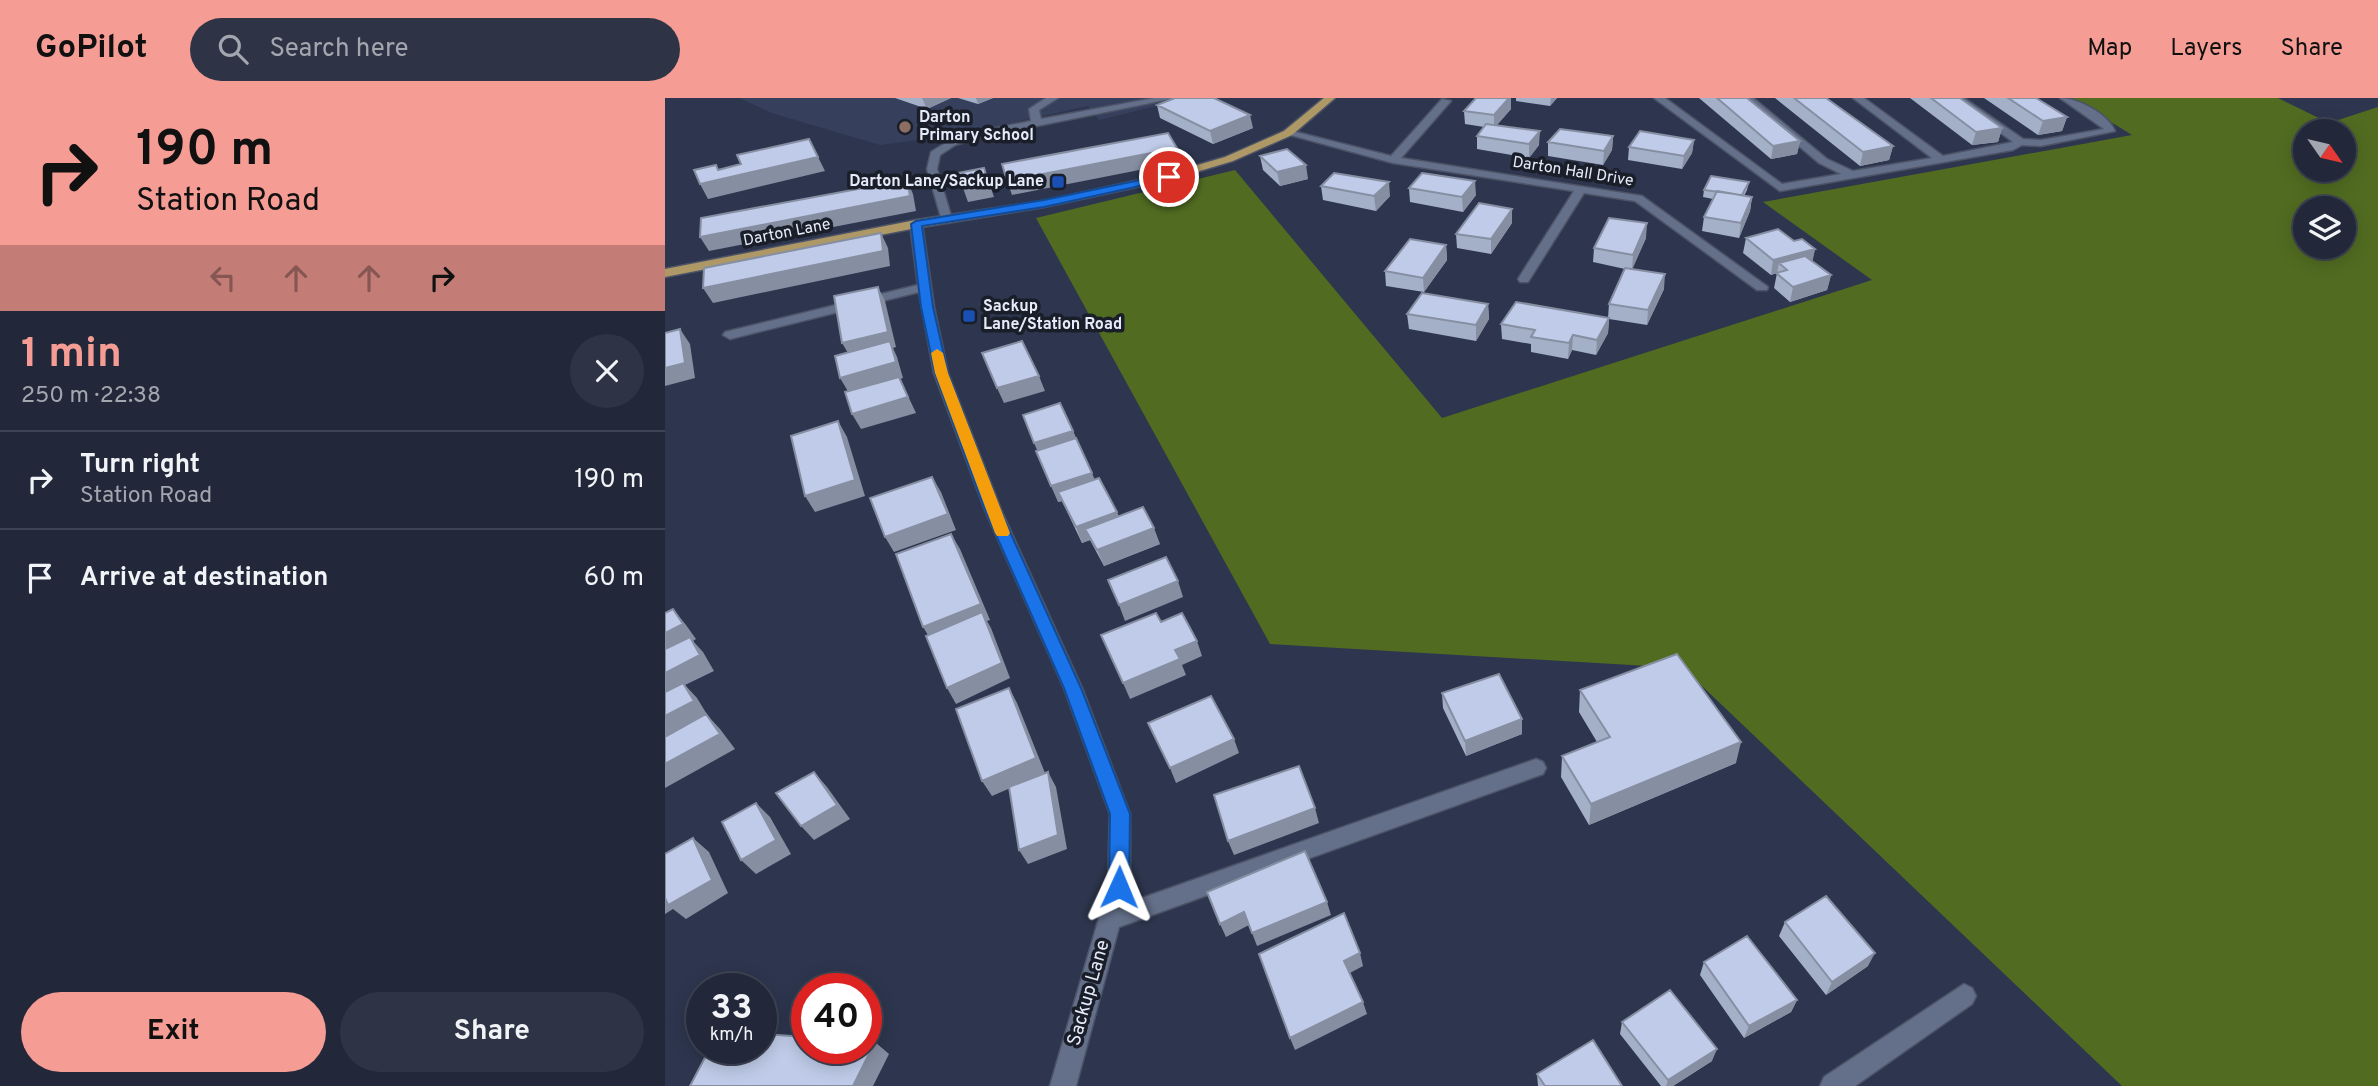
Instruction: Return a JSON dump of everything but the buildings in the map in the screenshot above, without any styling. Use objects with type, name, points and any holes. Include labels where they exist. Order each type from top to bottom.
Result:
[{"type":"main road","name":"Darton Lane","points":[[665,273],[916,224],[1044,204],[1169,177],[1229,159],[1287,132],[1330,98]]},
{"type":"street","points":[[1037,124],[1034,109],[1053,98]]},
{"type":"street","points":[[946,219],[932,169],[935,154],[951,143],[976,135],[1170,98]]},
{"type":"street","points":[[1659,98],[1765,173],[1780,188],[2013,147],[2020,142]]},
{"type":"street","points":[[1747,98],[1823,161],[1851,175]]},
{"type":"street","points":[[1858,98],[1940,159]]},
{"type":"street","points":[[1958,98],[2020,142],[2041,143],[2110,131],[2107,124],[2065,98]]},
{"type":"street","points":[[1393,160],[1446,101]]},
{"type":"street","name":"Darton Hall Drive","points":[[1287,132],[1393,160],[1638,198],[1762,287]]},
{"type":"street","points":[[1808,163],[1823,161]]},
{"type":"street","points":[[1524,279],[1581,189]]},
{"type":"street","name":"Sackup Lane","points":[[916,224],[924,287],[946,385],[993,510],[1073,688],[1120,814],[1119,887],[1063,1086]]},
{"type":"street","points":[[730,335],[924,287]]},
{"type":"street","points":[[1109,920],[1536,768]]},
{"type":"street","points":[[1833,1086],[1964,996]]},
{"type":"shaded area","name":"Darton Primary School","points":[[739,98],[1189,98],[1099,120],[1088,106],[961,134],[880,145],[772,113]]},
{"type":"green space","points":[[2072,98],[2278,98],[2321,119],[2293,119],[2293,182],[2356,182],[2356,119],[2341,119],[2378,107],[2378,1086],[2122,1086],[1683,668],[1270,644],[1036,218],[1235,170],[1442,418],[1872,280],[1763,202],[2132,135]]},
{"type":"slow traffic","points":[[937,353],[941,373],[1003,533]]},
{"type":"place","name":"Darton Primary School","points":[[905,127]]},
{"type":"place","name":"Darton Lane/Sackup Lane","points":[[1058,182]]},
{"type":"place","name":"Sackup Lane/Station Road","points":[[969,316]]},
{"type":"route","points":[[1119,887],[1120,814],[1073,688],[993,510],[941,373],[927,307],[916,224],[1044,204],[1169,177]]}]
